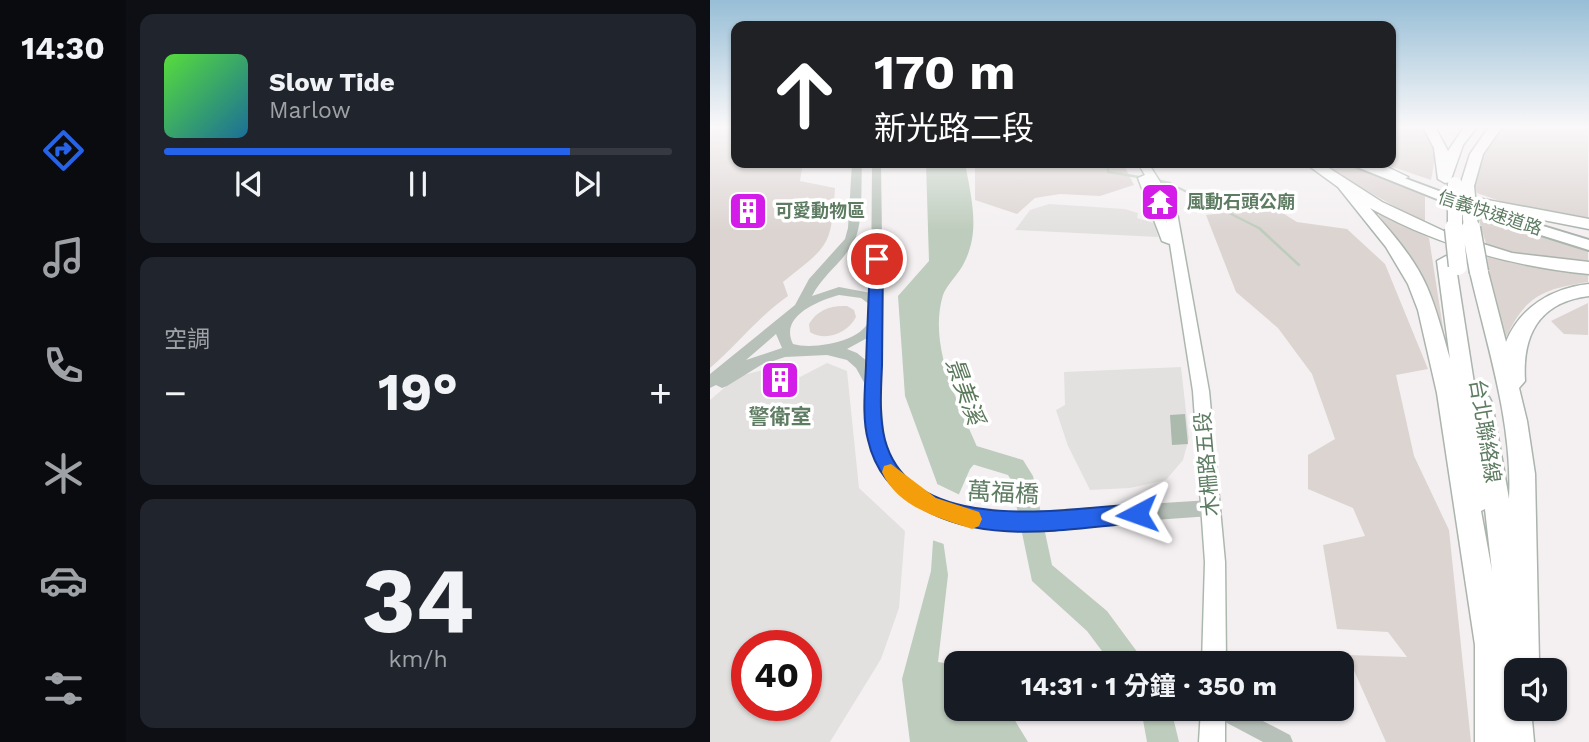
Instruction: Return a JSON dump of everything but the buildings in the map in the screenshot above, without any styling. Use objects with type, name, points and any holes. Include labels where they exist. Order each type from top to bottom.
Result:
[{"type":"highway","points":[[1447,162],[1468,214],[1461,266],[1516,421]]},
{"type":"highway","name":"台北聯絡線","points":[[1456,183],[1457,162]]},
{"type":"highway","name":"台北聯絡線","points":[[1461,162],[1456,183],[1442,211],[1461,266],[1485,535],[1512,656],[1517,742]]},
{"type":"highway","points":[[1456,183],[1471,162]]},
{"type":"highway","points":[[1319,168],[1398,219],[1459,243],[1537,263],[1588,268]]},
{"type":"highway","name":"信義快速道路","points":[[1366,168],[1482,212],[1588,244]]},
{"type":"highway","name":"信義快速道路","points":[[1377,168],[1482,204],[1588,234]]},
{"type":"highway","points":[[1380,168],[1401,177]]},
{"type":"highway","points":[[1344,186],[1393,245],[1417,284],[1427,310],[1512,656]]},
{"type":"highway","points":[[1482,204],[1588,224]]},
{"type":"highway","points":[[1512,656],[1524,474],[1516,421],[1513,364],[1516,338],[1529,317],[1541,307],[1576,291],[1588,289]]},
{"type":"highway","name":"台北聯絡線","points":[[1492,742],[1492,686],[1512,656]]},
{"type":"highway","points":[[1524,721],[1525,742]]},
{"type":"main road","name":"木柵路五段","points":[[1138,168],[1179,268]]},
{"type":"main road","name":"木柵路五段","points":[[1146,168],[1164,195],[1171,214],[1201,391],[1215,562],[1214,651]]},
{"type":"main road","points":[[1157,212],[1171,214]]},
{"type":"main road","points":[[1212,742],[1213,721]]},
{"type":"street","points":[[795,351],[788,347],[782,334],[813,282],[850,239],[857,168]]},
{"type":"street","name":"萬福橋","points":[[877,168],[877,310],[873,390],[876,438],[885,464],[905,488],[930,505],[963,518],[1026,522],[1212,508]]},
{"type":"street","points":[[710,382],[798,309],[820,296],[849,291],[870,297],[877,310],[868,329],[860,336],[828,351]]},
{"type":"street","points":[[710,391],[748,364],[776,353],[795,351],[849,354],[863,363],[873,390]]},
{"type":"street","points":[[1244,721],[1283,742]]},
{"type":"shaded area","points":[[710,162],[731,162],[731,168],[802,168],[800,181],[835,188],[832,223],[825,244],[783,282],[788,296],[767,312],[710,368]]},
{"type":"shaded area","points":[[1396,162],[1434,162],[1431,180],[1396,168]]},
{"type":"shaded area","points":[[1479,162],[1588,162],[1588,218],[1517,207],[1477,193]]},
{"type":"shaded area","points":[[926,168],[966,168],[973,216],[972,240],[964,263],[943,295],[939,336],[948,377],[981,456],[970,469],[942,533],[948,575],[938,662],[944,663],[944,721],[1015,721],[1028,742],[910,742],[902,679],[931,571],[937,483],[905,396],[898,296],[929,261]]},
{"type":"shaded area","points":[[975,168],[1126,168],[1134,185],[1100,196],[1060,194],[1035,198],[1017,214],[975,200]]},
{"type":"shaded area","points":[[1328,168],[1355,168],[1425,196],[1425,224]]},
{"type":"shaded area","points":[[1049,204],[1125,209],[1138,213],[1137,218],[1154,223],[1158,237],[1015,230],[1030,210]]},
{"type":"shaded area","points":[[1273,207],[1297,222],[1347,229],[1385,264],[1428,369],[1396,375],[1414,456],[1449,530],[1471,742],[1386,742],[1354,671],[1354,655],[1407,657],[1388,632],[1337,629],[1323,545],[1365,536],[1353,508],[1308,489],[1308,455],[1335,439],[1312,374],[1278,328],[1236,292],[1206,215]]},
{"type":"shaded area","points":[[1376,211],[1429,238],[1449,366],[1408,256]]},
{"type":"shaded area","points":[[1477,214],[1588,249],[1588,263],[1555,261],[1487,247]]},
{"type":"shaded area","points":[[1487,255],[1512,263],[1588,272],[1588,282],[1558,288],[1536,298],[1519,314],[1504,342]]},
{"type":"shaded area","points":[[1588,303],[1588,335],[1564,334],[1551,321]]},
{"type":"shaded area","points":[[835,306],[847,306],[854,310],[856,317],[848,328],[829,336],[810,332],[809,324],[820,312]]},
{"type":"shaded area","points":[[827,363],[847,371],[859,488],[905,531],[899,608],[881,659],[830,742],[710,742],[710,400],[737,377],[773,367],[800,377]]},
{"type":"shaded area","points":[[1181,367],[1189,438],[1183,460],[1166,480],[1130,488],[1090,490],[1068,446],[1056,410],[1065,405],[1064,372]]},
{"type":"pier","points":[[933,482],[962,496],[946,534],[947,545],[929,539]]},
{"type":"waterway","points":[[1108,168],[1108,172],[1139,177]]},
{"type":"waterway","points":[[1156,180],[1170,183]]},
{"type":"waterway","points":[[1179,188],[1259,228],[1299,265]]},
{"type":"waterway","points":[[960,451],[1015,467],[1022,476],[1041,572],[1097,621],[1119,651]]},
{"type":"waterway","points":[[1159,721],[1163,742]]},
{"type":"slow traffic","points":[[891,472],[905,488],[930,505],[972,519]]},
{"type":"place","name":"風動石頭公廟","points":[[1160,202]]},
{"type":"place","name":"可愛動物區","points":[[748,211]]},
{"type":"place","name":"警衛室","points":[[780,380]]},
{"type":"route","points":[[877,259],[873,390],[876,438],[878,451],[885,464],[905,488],[946,512],[980,520],[1026,522],[1137,514]]},
{"type":"water label","name":"景美溪","points":[[965,391]]}]
